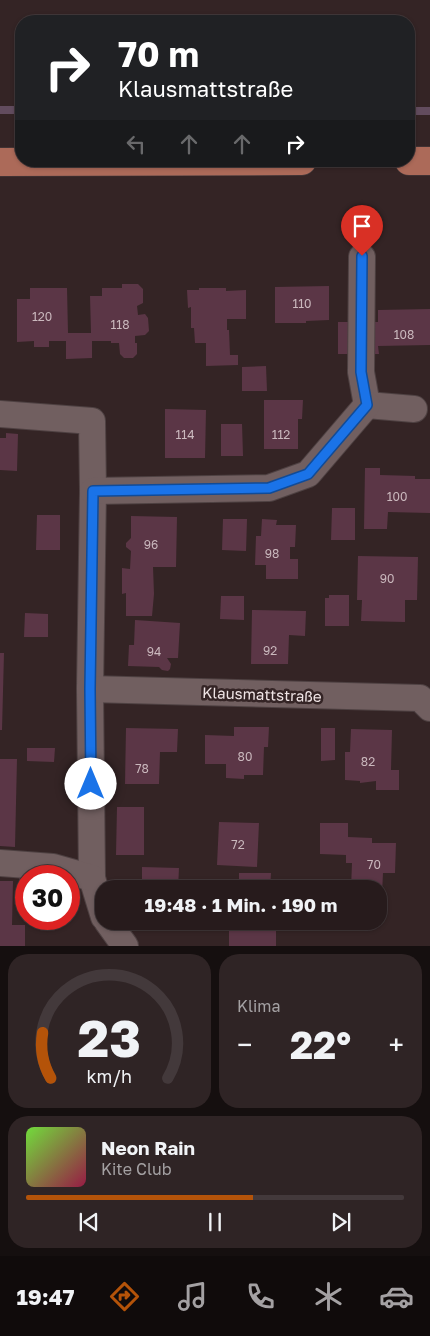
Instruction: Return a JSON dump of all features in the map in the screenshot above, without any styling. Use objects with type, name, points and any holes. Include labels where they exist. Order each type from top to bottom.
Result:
[{"type":"main road","points":[[415,161],[430,161]]},
{"type":"main road","points":[[0,162],[15,162]]},
{"type":"street","points":[[362,256],[361,372],[367,405]]},
{"type":"street","points":[[367,405],[414,409]]},
{"type":"street","points":[[93,491],[269,488],[308,474],[367,405]]},
{"type":"street","points":[[0,414],[92,421],[93,491],[90,689],[92,878],[95,888]]},
{"type":"street","name":"Klausmattstraße","points":[[90,689],[420,698],[430,708]]},
{"type":"street","points":[[0,863],[53,867],[92,878]]},
{"type":"street","points":[[113,930],[125,946]]},
{"type":"building","points":[[122,284],[138,284],[143,289],[143,303],[137,306],[138,315],[145,314],[148,318],[149,331],[145,335],[135,336],[137,354],[133,358],[124,358],[120,354],[119,343],[111,343],[111,341],[92,341],[92,358],[67,359],[66,341],[49,341],[49,347],[34,347],[34,341],[17,342],[17,299],[30,299],[30,288],[67,288],[68,333],[91,333],[90,296],[102,296],[102,288],[122,288]]},
{"type":"building","points":[[329,286],[329,320],[306,321],[306,323],[275,323],[275,287]]},
{"type":"building","points":[[199,288],[226,288],[226,291],[246,290],[246,319],[227,319],[230,355],[238,355],[238,365],[206,366],[206,343],[195,343],[194,328],[191,328],[191,307],[188,308],[187,290],[199,290]]},
{"type":"building","points":[[430,309],[430,345],[378,346],[379,354],[367,354],[366,322],[378,322],[378,310]]},
{"type":"building","points":[[338,322],[353,322],[353,354],[338,354]]},
{"type":"building","points":[[266,366],[267,391],[242,391],[242,367]]},
{"type":"building","points":[[264,400],[303,400],[302,419],[298,419],[298,449],[264,449]]},
{"type":"building","points":[[165,409],[206,410],[205,458],[165,458]]},
{"type":"building","points":[[221,424],[242,424],[243,456],[221,456]]},
{"type":"building","points":[[6,433],[18,434],[17,471],[0,470],[0,438],[6,438]]},
{"type":"building","points":[[365,468],[380,468],[380,475],[415,476],[415,479],[430,479],[430,513],[388,512],[387,529],[364,529]]},
{"type":"building","points":[[332,508],[355,508],[355,540],[331,540]]},
{"type":"building","points":[[37,515],[60,515],[60,550],[36,550]]},
{"type":"building","points":[[131,516],[177,517],[176,567],[153,567],[154,594],[152,616],[126,616],[126,593],[122,594],[122,568],[130,569],[131,551],[126,547],[126,543],[131,538]]},
{"type":"building","points":[[223,519],[247,519],[246,551],[222,550]]},
{"type":"building","points":[[262,519],[277,520],[276,525],[296,525],[295,547],[290,547],[290,559],[298,559],[298,579],[266,579],[266,565],[255,565],[256,536],[261,536]]},
{"type":"building","points":[[358,556],[418,557],[417,600],[405,600],[405,622],[361,621],[362,600],[357,600]]},
{"type":"building","points":[[329,595],[349,595],[349,626],[325,626],[325,598],[329,598]]},
{"type":"building","points":[[221,596],[244,596],[244,620],[220,619]]},
{"type":"building","points":[[252,610],[306,611],[305,636],[289,635],[288,664],[251,664]]},
{"type":"building","points":[[25,613],[48,614],[48,637],[24,637]]},
{"type":"building","points":[[135,620],[180,623],[178,658],[167,658],[171,664],[168,671],[162,670],[159,667],[128,666],[129,645],[134,645]]},
{"type":"building","points":[[0,653],[4,653],[2,730],[0,730]]},
{"type":"building","points":[[234,727],[269,727],[268,747],[264,747],[263,775],[244,775],[244,779],[226,778],[226,764],[205,764],[205,735],[234,736]]},
{"type":"building","points":[[126,728],[178,729],[177,752],[160,752],[159,784],[125,784]]},
{"type":"building","points":[[321,728],[335,728],[335,760],[321,761]]},
{"type":"building","points":[[351,729],[392,730],[391,770],[399,770],[399,790],[376,790],[376,781],[360,783],[360,781],[345,780],[345,752],[350,752]]},
{"type":"building","points":[[27,748],[55,748],[54,762],[27,761]]},
{"type":"building","points":[[0,759],[17,759],[15,847],[0,846]]},
{"type":"building","points":[[117,807],[144,807],[144,855],[116,855]]},
{"type":"building","points":[[219,822],[259,823],[257,867],[217,865]]},
{"type":"building","points":[[320,823],[348,823],[348,837],[372,838],[372,843],[396,843],[395,873],[383,873],[383,880],[351,880],[352,863],[346,863],[346,855],[320,854]]},
{"type":"building","points":[[142,867],[179,868],[178,880],[142,880]]},
{"type":"building","points":[[239,873],[271,873],[271,880],[239,880]]},
{"type":"building","points":[[0,881],[13,881],[12,925],[15,925],[15,930],[25,930],[25,946],[0,946]]},
{"type":"building","points":[[229,930],[276,930],[276,946],[229,946]]},
{"type":"waterway","points":[[0,110],[15,110]]},
{"type":"waterway","points":[[415,111],[430,111]]},
{"type":"route","points":[[91,784],[90,689],[93,491],[269,488],[308,474],[367,405],[361,372],[362,256]]}]
